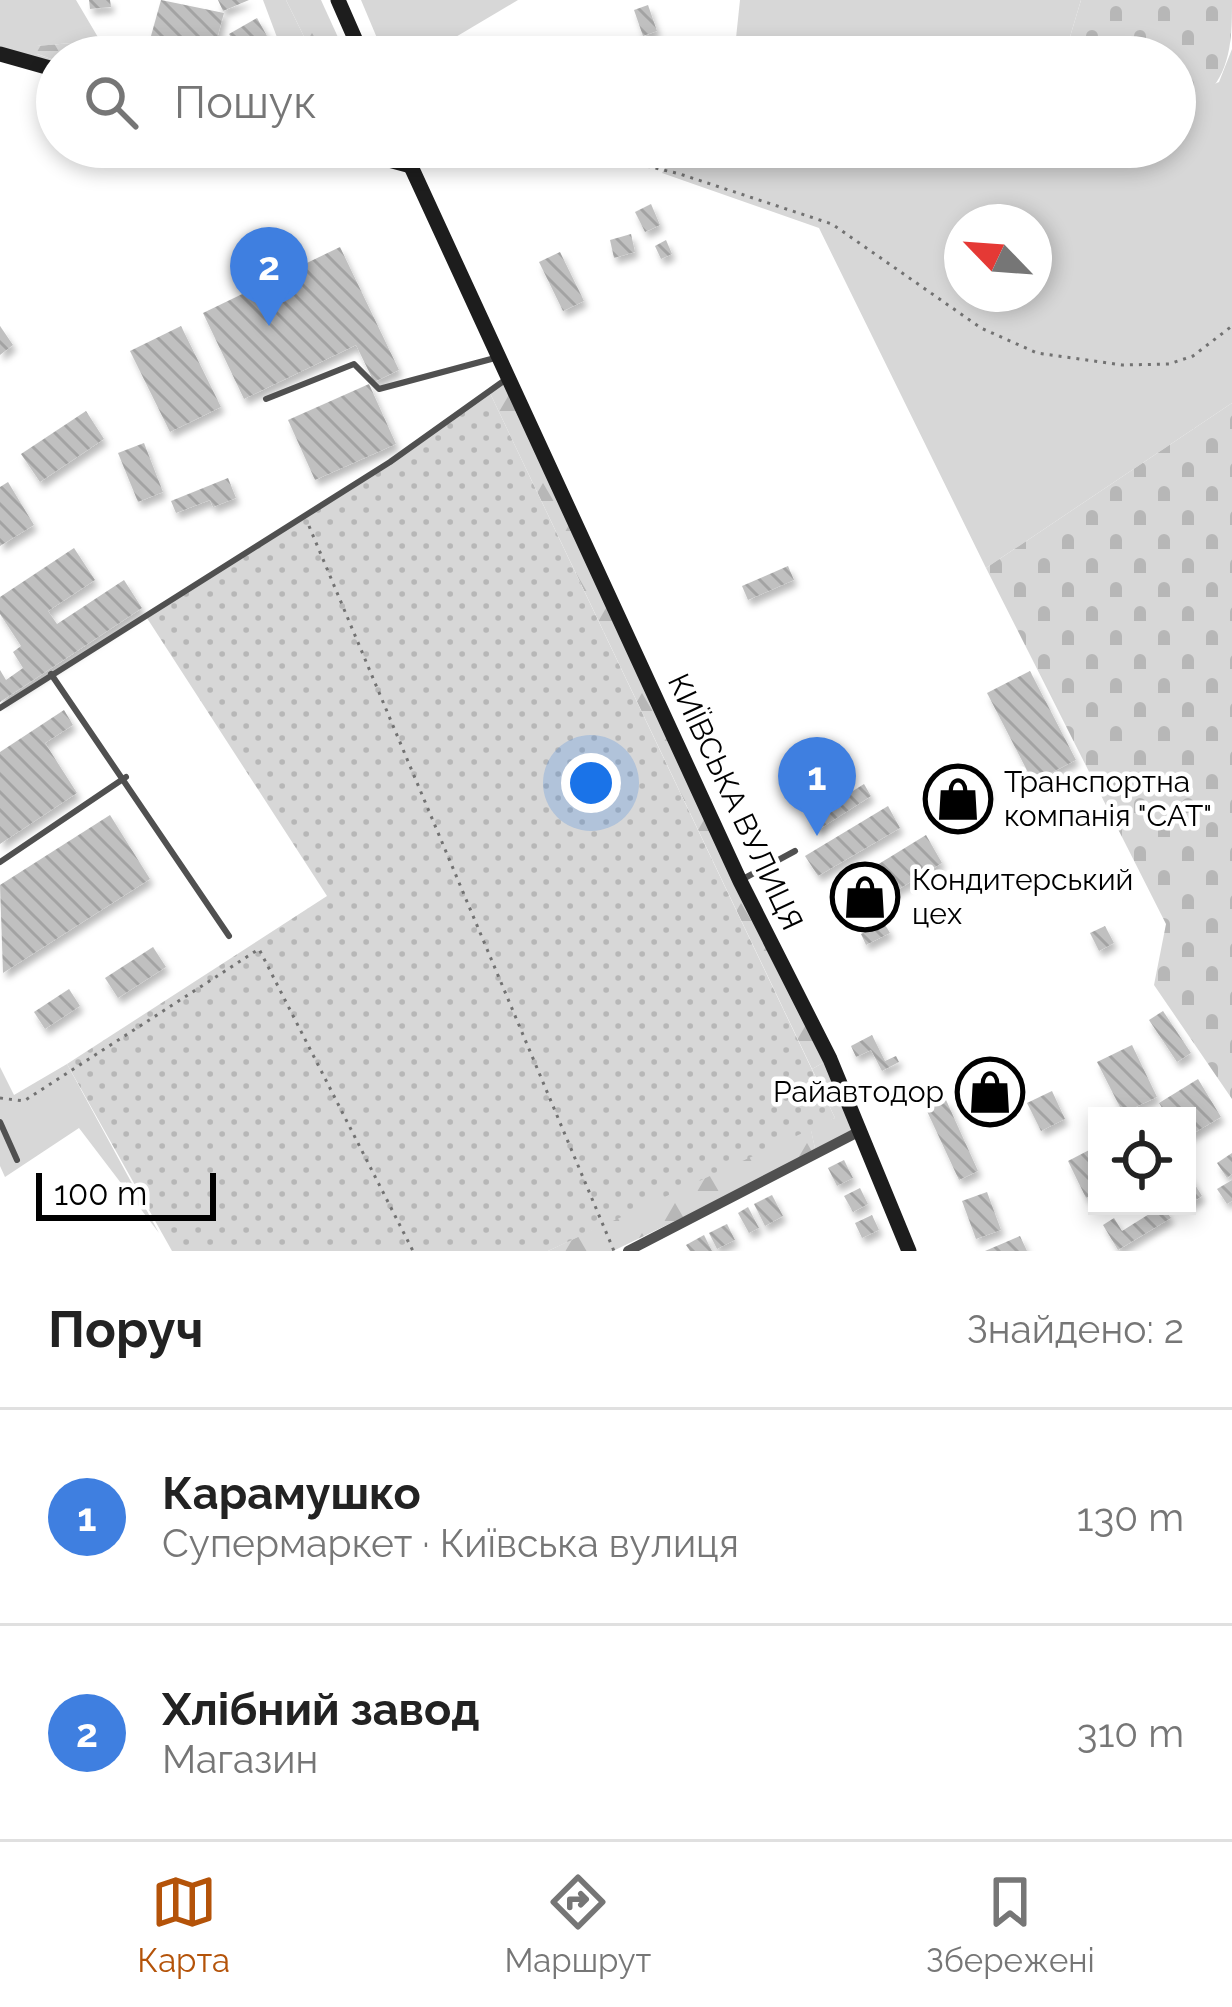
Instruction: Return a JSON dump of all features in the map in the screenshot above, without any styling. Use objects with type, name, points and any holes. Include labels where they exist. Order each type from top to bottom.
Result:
[{"type":"main road","points":[[338,0],[354,36]]},
{"type":"main road","points":[[0,54],[36,64]]},
{"type":"main road","name":"КИЇВСЬКА ВУЛИЦЯ","points":[[412,168],[860,1131],[909,1251]]},
{"type":"street","points":[[628,1251],[653,1245],[860,1131]]},
{"type":"lane","points":[[266,399],[354,364],[379,389],[499,357]]},
{"type":"lane","points":[[0,708],[290,524],[508,378]]},
{"type":"lane","points":[[51,674],[126,777],[229,936]]},
{"type":"lane","points":[[0,862],[126,777]]},
{"type":"lane","points":[[740,881],[796,851]]},
{"type":"lane","points":[[0,1122],[17,1160]]},
{"type":"path","points":[[655,168],[832,224],[970,321],[1037,353],[1122,365],[1169,364],[1192,356],[1232,326]]},
{"type":"path","points":[[290,524],[309,526],[614,1251]]},
{"type":"path","points":[[0,1098],[25,1101],[259,949],[413,1251]]},
{"type":"green space","points":[[0,0],[76,0],[97,36],[36,36],[36,60],[0,50]]},
{"type":"green space","points":[[263,0],[286,0],[304,36],[276,36]]},
{"type":"green space","points":[[286,0],[321,0],[337,36],[304,36]]},
{"type":"green space","points":[[361,0],[518,0],[457,36],[376,36]]},
{"type":"green space","points":[[740,0],[1081,0],[1070,36],[736,36]]},
{"type":"green space","points":[[1081,0],[1232,0],[1229,49],[1209,92],[1196,93],[1196,36],[1070,36]]},
{"type":"green space","points":[[1232,49],[1232,403],[986,568],[819,228],[662,173],[665,168],[1196,168],[1196,92],[1219,82]]},
{"type":"green space","points":[[508,378],[830,1059],[812,1069],[489,391]]},
{"type":"green space","points":[[489,391],[835,1118],[548,1251],[172,1251],[67,1064],[327,896],[145,615],[390,462]]},
{"type":"green space","points":[[1232,403],[1232,1099],[1154,985],[1166,924],[986,568]]},
{"type":"green space","points":[[830,1059],[860,1131],[816,1153],[810,1126],[835,1118],[812,1069]]},
{"type":"green space","points":[[67,1064],[159,1233],[79,1128],[5,1177],[0,1166],[0,1067],[14,1095]]},
{"type":"green space","points":[[810,1125],[816,1153],[613,1251],[548,1251]]},
{"type":"building","points":[[89,0],[110,0],[111,7],[90,9]]},
{"type":"building","points":[[161,0],[224,13],[218,36],[151,36]]},
{"type":"building","points":[[218,0],[249,0],[223,11]]},
{"type":"building","points":[[648,5],[657,31],[643,36],[634,10]]},
{"type":"building","points":[[257,18],[267,36],[230,36]]},
{"type":"building","points":[[651,204],[660,225],[645,232],[635,212]]},
{"type":"building","points":[[631,234],[635,252],[614,258],[610,240]]},
{"type":"building","points":[[666,240],[672,254],[661,259],[655,246]]},
{"type":"building","points":[[340,247],[399,370],[374,382],[356,345],[244,399],[203,313]]},
{"type":"building","points":[[560,252],[584,301],[563,311],[539,262]]},
{"type":"building","points":[[0,326],[13,345],[0,355]]},
{"type":"building","points":[[181,326],[221,407],[170,432],[130,351]]},
{"type":"building","points":[[369,384],[396,444],[315,480],[288,420]]},
{"type":"building","points":[[86,411],[104,439],[40,482],[21,454]]},
{"type":"building","points":[[144,443],[163,492],[138,502],[118,453]]},
{"type":"building","points":[[228,478],[236,498],[213,507],[210,500],[176,513],[171,501]]},
{"type":"building","points":[[8,482],[34,525],[0,546],[0,487]]},
{"type":"building","points":[[74,548],[95,580],[48,611],[57,624],[124,580],[142,608],[0,702],[0,670],[6,680],[23,668],[13,652],[21,646],[0,614],[0,597]]},
{"type":"building","points":[[788,566],[794,580],[748,600],[742,586]]},
{"type":"building","points":[[1030,671],[1076,760],[1033,782],[987,693]]},
{"type":"building","points":[[64,710],[73,725],[45,743],[77,793],[0,844],[0,752]]},
{"type":"building","points":[[981,774],[989,793],[949,813],[940,796]]},
{"type":"building","points":[[864,784],[871,796],[818,830],[810,818]]},
{"type":"building","points":[[888,806],[900,828],[818,876],[805,856]]},
{"type":"building","points":[[110,815],[150,879],[3,973],[0,885]]},
{"type":"building","points":[[926,835],[942,863],[849,919],[833,892]]},
{"type":"building","points":[[884,923],[890,933],[866,945],[861,934]]},
{"type":"building","points":[[1105,926],[1114,943],[1099,951],[1090,933]]},
{"type":"building","points":[[153,947],[166,967],[118,998],[105,978]]},
{"type":"building","points":[[69,989],[80,1006],[45,1029],[34,1012]]},
{"type":"building","points":[[1163,1011],[1191,1053],[1177,1062],[1149,1020]]},
{"type":"building","points":[[872,1035],[885,1061],[896,1056],[899,1062],[882,1071],[871,1050],[856,1057],[851,1046]]},
{"type":"building","points":[[1132,1045],[1157,1097],[1136,1107],[1120,1107],[1097,1062]]},
{"type":"building","points":[[1198,1079],[1221,1117],[1196,1132],[1196,1107],[1161,1107],[1159,1103]]},
{"type":"building","points":[[1052,1091],[1065,1119],[1041,1131],[1027,1103]]},
{"type":"building","points":[[946,1100],[978,1171],[959,1180],[926,1109]]},
{"type":"building","points":[[1088,1151],[1088,1197],[1086,1198],[1068,1161]]},
{"type":"building","points":[[1232,1153],[1232,1174],[1227,1178],[1217,1163]]},
{"type":"building","points":[[844,1160],[853,1178],[837,1186],[828,1168]]},
{"type":"building","points":[[1232,1180],[1232,1201],[1227,1204],[1217,1189]]},
{"type":"building","points":[[860,1188],[868,1204],[853,1212],[844,1196]]},
{"type":"building","points":[[987,1192],[1001,1230],[976,1239],[962,1201]]},
{"type":"building","points":[[772,1195],[783,1216],[765,1226],[754,1204]]},
{"type":"building","points":[[748,1207],[759,1228],[749,1233],[738,1213]]},
{"type":"building","points":[[872,1215],[879,1230],[862,1238],[855,1223]]},
{"type":"building","points":[[1148,1215],[1171,1218],[1118,1250],[1103,1225],[1114,1218],[1122,1231]]},
{"type":"building","points":[[727,1224],[735,1240],[717,1249],[709,1233]]},
{"type":"building","points":[[704,1235],[712,1251],[690,1251],[686,1245]]},
{"type":"building","points":[[1020,1236],[1027,1251],[985,1251]]},
{"type":"place","name":"Хлібний завод","points":[[269,326]]},
{"type":"place","name":"Транспортна компанія \"САТ\"","points":[[958,799]]},
{"type":"place","name":"Карамушко","points":[[817,836]]},
{"type":"place","name":"Кондитерський цех","points":[[865,897]]},
{"type":"place","name":"Райавтодор","points":[[990,1092]]}]
